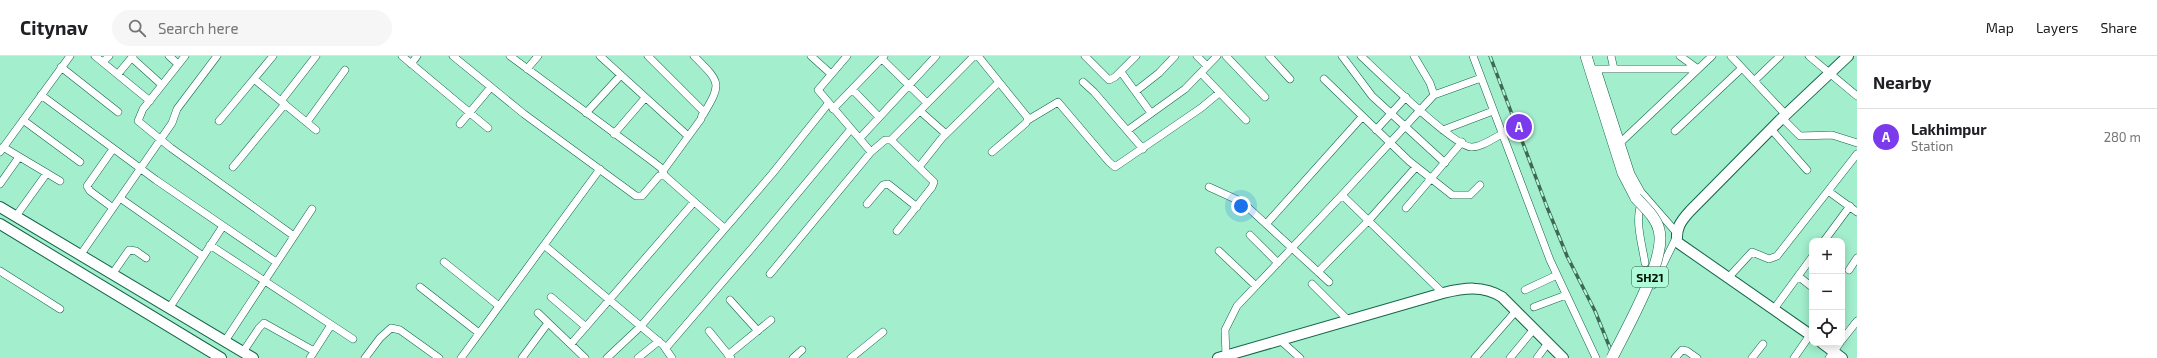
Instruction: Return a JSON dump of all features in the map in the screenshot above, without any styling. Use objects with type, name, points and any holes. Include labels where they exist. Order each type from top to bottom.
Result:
[{"type":"main road","name":"SH21","points":[[1586,56],[1594,68],[1623,173],[1640,196],[1656,223],[1659,229],[1661,245],[1652,274],[1612,358]]},
{"type":"street","points":[[60,182],[19,157],[2,150],[70,56]]},
{"type":"street","points":[[95,56],[150,101]]},
{"type":"street","points":[[103,62],[109,56]]},
{"type":"street","points":[[169,56],[178,64]]},
{"type":"street","points":[[185,56],[150,101],[138,121],[160,141],[294,236]]},
{"type":"street","points":[[81,254],[174,121],[174,113],[218,56]]},
{"type":"street","points":[[219,121],[273,56]]},
{"type":"street","points":[[233,167],[314,59],[305,56]]},
{"type":"street","points":[[402,56],[488,128]]},
{"type":"street","points":[[411,64],[417,56]]},
{"type":"street","points":[[454,56],[524,114],[639,197],[645,193],[659,176],[664,174],[716,93],[717,86],[712,75],[694,56]]},
{"type":"street","points":[[510,56],[614,134],[664,174],[724,228]]},
{"type":"street","points":[[527,69],[538,56]]},
{"type":"street","points":[[600,56],[688,136]]},
{"type":"street","points":[[648,56],[700,106],[703,115]]},
{"type":"street","points":[[811,56],[831,74]]},
{"type":"street","points":[[847,56],[818,90],[871,152]]},
{"type":"street","points":[[860,138],[936,56]]},
{"type":"street","points":[[891,140],[974,56]]},
{"type":"street","points":[[978,56],[1027,116],[1028,120]]},
{"type":"street","points":[[1085,56],[1110,80],[1121,72],[1136,56]]},
{"type":"street","points":[[1136,91],[1159,73],[1175,56]]},
{"type":"street","points":[[1197,56],[1207,66]]},
{"type":"street","points":[[1128,130],[1185,89],[1217,56]]},
{"type":"street","points":[[1226,56],[1265,97]]},
{"type":"street","points":[[1269,56],[1290,79]]},
{"type":"street","points":[[1361,56],[1443,130],[1471,147],[1502,134]]},
{"type":"street","points":[[1414,56],[1430,83],[1434,95]]},
{"type":"street","points":[[1473,56],[1557,275],[1596,358]]},
{"type":"street","points":[[1611,56],[1614,69]]},
{"type":"street","points":[[1680,56],[1698,69]]},
{"type":"street","points":[[1621,142],[1712,56]]},
{"type":"street","points":[[1731,56],[1754,80],[1800,136],[1832,135],[1857,143]]},
{"type":"street","points":[[1754,80],[1780,56]]},
{"type":"street","points":[[1809,56],[1857,96]]},
{"type":"street","points":[[1653,285],[1676,235],[1680,222],[1771,129],[1848,56]]},
{"type":"street","points":[[118,74],[132,57],[162,85]]},
{"type":"street","points":[[607,358],[641,326],[724,228],[831,107],[853,90],[883,57],[909,86],[927,103]]},
{"type":"street","points":[[1346,58],[1372,96],[1392,112],[1445,163]]},
{"type":"street","points":[[61,67],[118,112]]},
{"type":"street","points":[[1698,69],[1594,68],[1640,196],[1676,235],[1677,242],[1809,334]]},
{"type":"street","points":[[1675,131],[1742,68]]},
{"type":"street","points":[[307,122],[345,70]]},
{"type":"street","points":[[1121,72],[1151,113]]},
{"type":"street","points":[[1201,73],[1246,120]]},
{"type":"street","points":[[586,113],[621,75]]},
{"type":"street","points":[[1481,78],[1434,95],[1237,306],[1227,322],[1222,357],[1443,293],[1471,288],[1492,291],[1502,297],[1563,358]]},
{"type":"street","points":[[254,79],[316,130]]},
{"type":"street","points":[[1324,79],[1416,167],[1455,196],[1470,195],[1480,186]]},
{"type":"street","points":[[919,167],[946,134],[1000,82]]},
{"type":"street","points":[[1083,82],[1128,130],[1143,149]]},
{"type":"street","points":[[460,124],[491,86]]},
{"type":"street","points":[[853,90],[879,118]]},
{"type":"street","points":[[992,152],[1028,120],[1058,102],[1112,166],[1119,166],[1219,93]]},
{"type":"street","points":[[41,95],[113,149],[276,262]]},
{"type":"street","points":[[1376,130],[1406,97]]},
{"type":"street","points":[[614,134],[645,98]]},
{"type":"street","points":[[920,111],[946,134]]},
{"type":"street","points":[[1443,130],[1494,111]]},
{"type":"street","points":[[1267,223],[1362,117]]},
{"type":"street","points":[[23,120],[80,162]]},
{"type":"street","points":[[666,348],[851,129]]},
{"type":"street","points":[[1771,129],[1807,170]]},
{"type":"street","points":[[770,274],[871,152],[885,140],[891,140],[933,180],[934,185],[897,231]]},
{"type":"street","points":[[1406,208],[1462,142]]},
{"type":"street","points":[[113,149],[88,186],[90,191],[113,208]]},
{"type":"street","points":[[1728,278],[1752,252],[1769,259],[1776,256],[1857,154]]},
{"type":"street","points":[[0,184],[19,157]]},
{"type":"street","points":[[1318,272],[1369,220],[1416,167]]},
{"type":"street","points":[[461,358],[600,169]]},
{"type":"street","points":[[16,216],[47,173]]},
{"type":"street","points":[[867,204],[883,185],[888,184],[916,207]]},
{"type":"street","points":[[1209,187],[1242,202],[1267,223],[1329,282]]},
{"type":"street","points":[[1828,191],[1857,212]]},
{"type":"street","points":[[1342,195],[1443,293]]},
{"type":"street","points":[[1640,196],[1638,213],[1645,263]]},
{"type":"street","points":[[120,198],[203,256]]},
{"type":"street","points":[[571,344],[694,202]]},
{"type":"street","points":[[1826,238],[1850,206]]},
{"type":"street","points":[[225,340],[312,209]]},
{"type":"street","points":[[1,210],[16,216],[81,254],[253,358]]},
{"type":"street","points":[[0,224],[221,358]]},
{"type":"street","points":[[170,307],[223,226]]},
{"type":"street","points":[[1250,235],[1278,263]]},
{"type":"street","points":[[544,244],[666,348],[672,358]]},
{"type":"street","points":[[210,245],[353,340]]},
{"type":"street","points":[[113,273],[124,254],[129,250],[136,251],[146,258]]},
{"type":"street","points":[[1220,251],[1256,286]]},
{"type":"street","points":[[1849,270],[1857,258]]},
{"type":"street","points":[[1774,309],[1809,261]]},
{"type":"street","points":[[444,262],[499,306]]},
{"type":"street","points":[[0,271],[60,309]]},
{"type":"street","points":[[1525,290],[1557,275]]},
{"type":"street","points":[[1798,276],[1809,285]]},
{"type":"street","points":[[1312,284],[1348,320]]},
{"type":"street","points":[[420,287],[479,333]]},
{"type":"street","points":[[1534,307],[1566,295]]},
{"type":"street","points":[[551,298],[586,327]]},
{"type":"street","points":[[730,300],[758,331]]},
{"type":"street","points":[[1475,358],[1516,311]]},
{"type":"street","points":[[538,313],[585,358]]},
{"type":"street","points":[[708,331],[730,357],[771,320]]},
{"type":"street","points":[[1845,336],[1857,321]]},
{"type":"street","points":[[243,352],[264,323],[314,351]]},
{"type":"street","points":[[522,358],[548,323]]},
{"type":"street","points":[[310,358],[331,325]]},
{"type":"street","points":[[365,358],[380,338],[391,328],[400,330],[439,358]]},
{"type":"street","points":[[1510,358],[1534,329]]},
{"type":"street","points":[[851,358],[883,332]]},
{"type":"street","points":[[1794,358],[1809,338]]},
{"type":"street","points":[[1280,340],[1300,358]]},
{"type":"street","points":[[638,358],[658,341]]},
{"type":"street","points":[[1537,358],[1548,343]]},
{"type":"street","points":[[1752,358],[1763,344]]},
{"type":"street","points":[[793,358],[802,350]]},
{"type":"street","points":[[1675,358],[1682,350],[1685,350],[1697,358]]},
{"type":"street","points":[[1834,351],[1842,358]]},
{"type":"railway","points":[[1490,56],[1567,256],[1595,311],[1614,358]]},
{"type":"place","name":"Lakhimpur","points":[[1519,127]]}]
